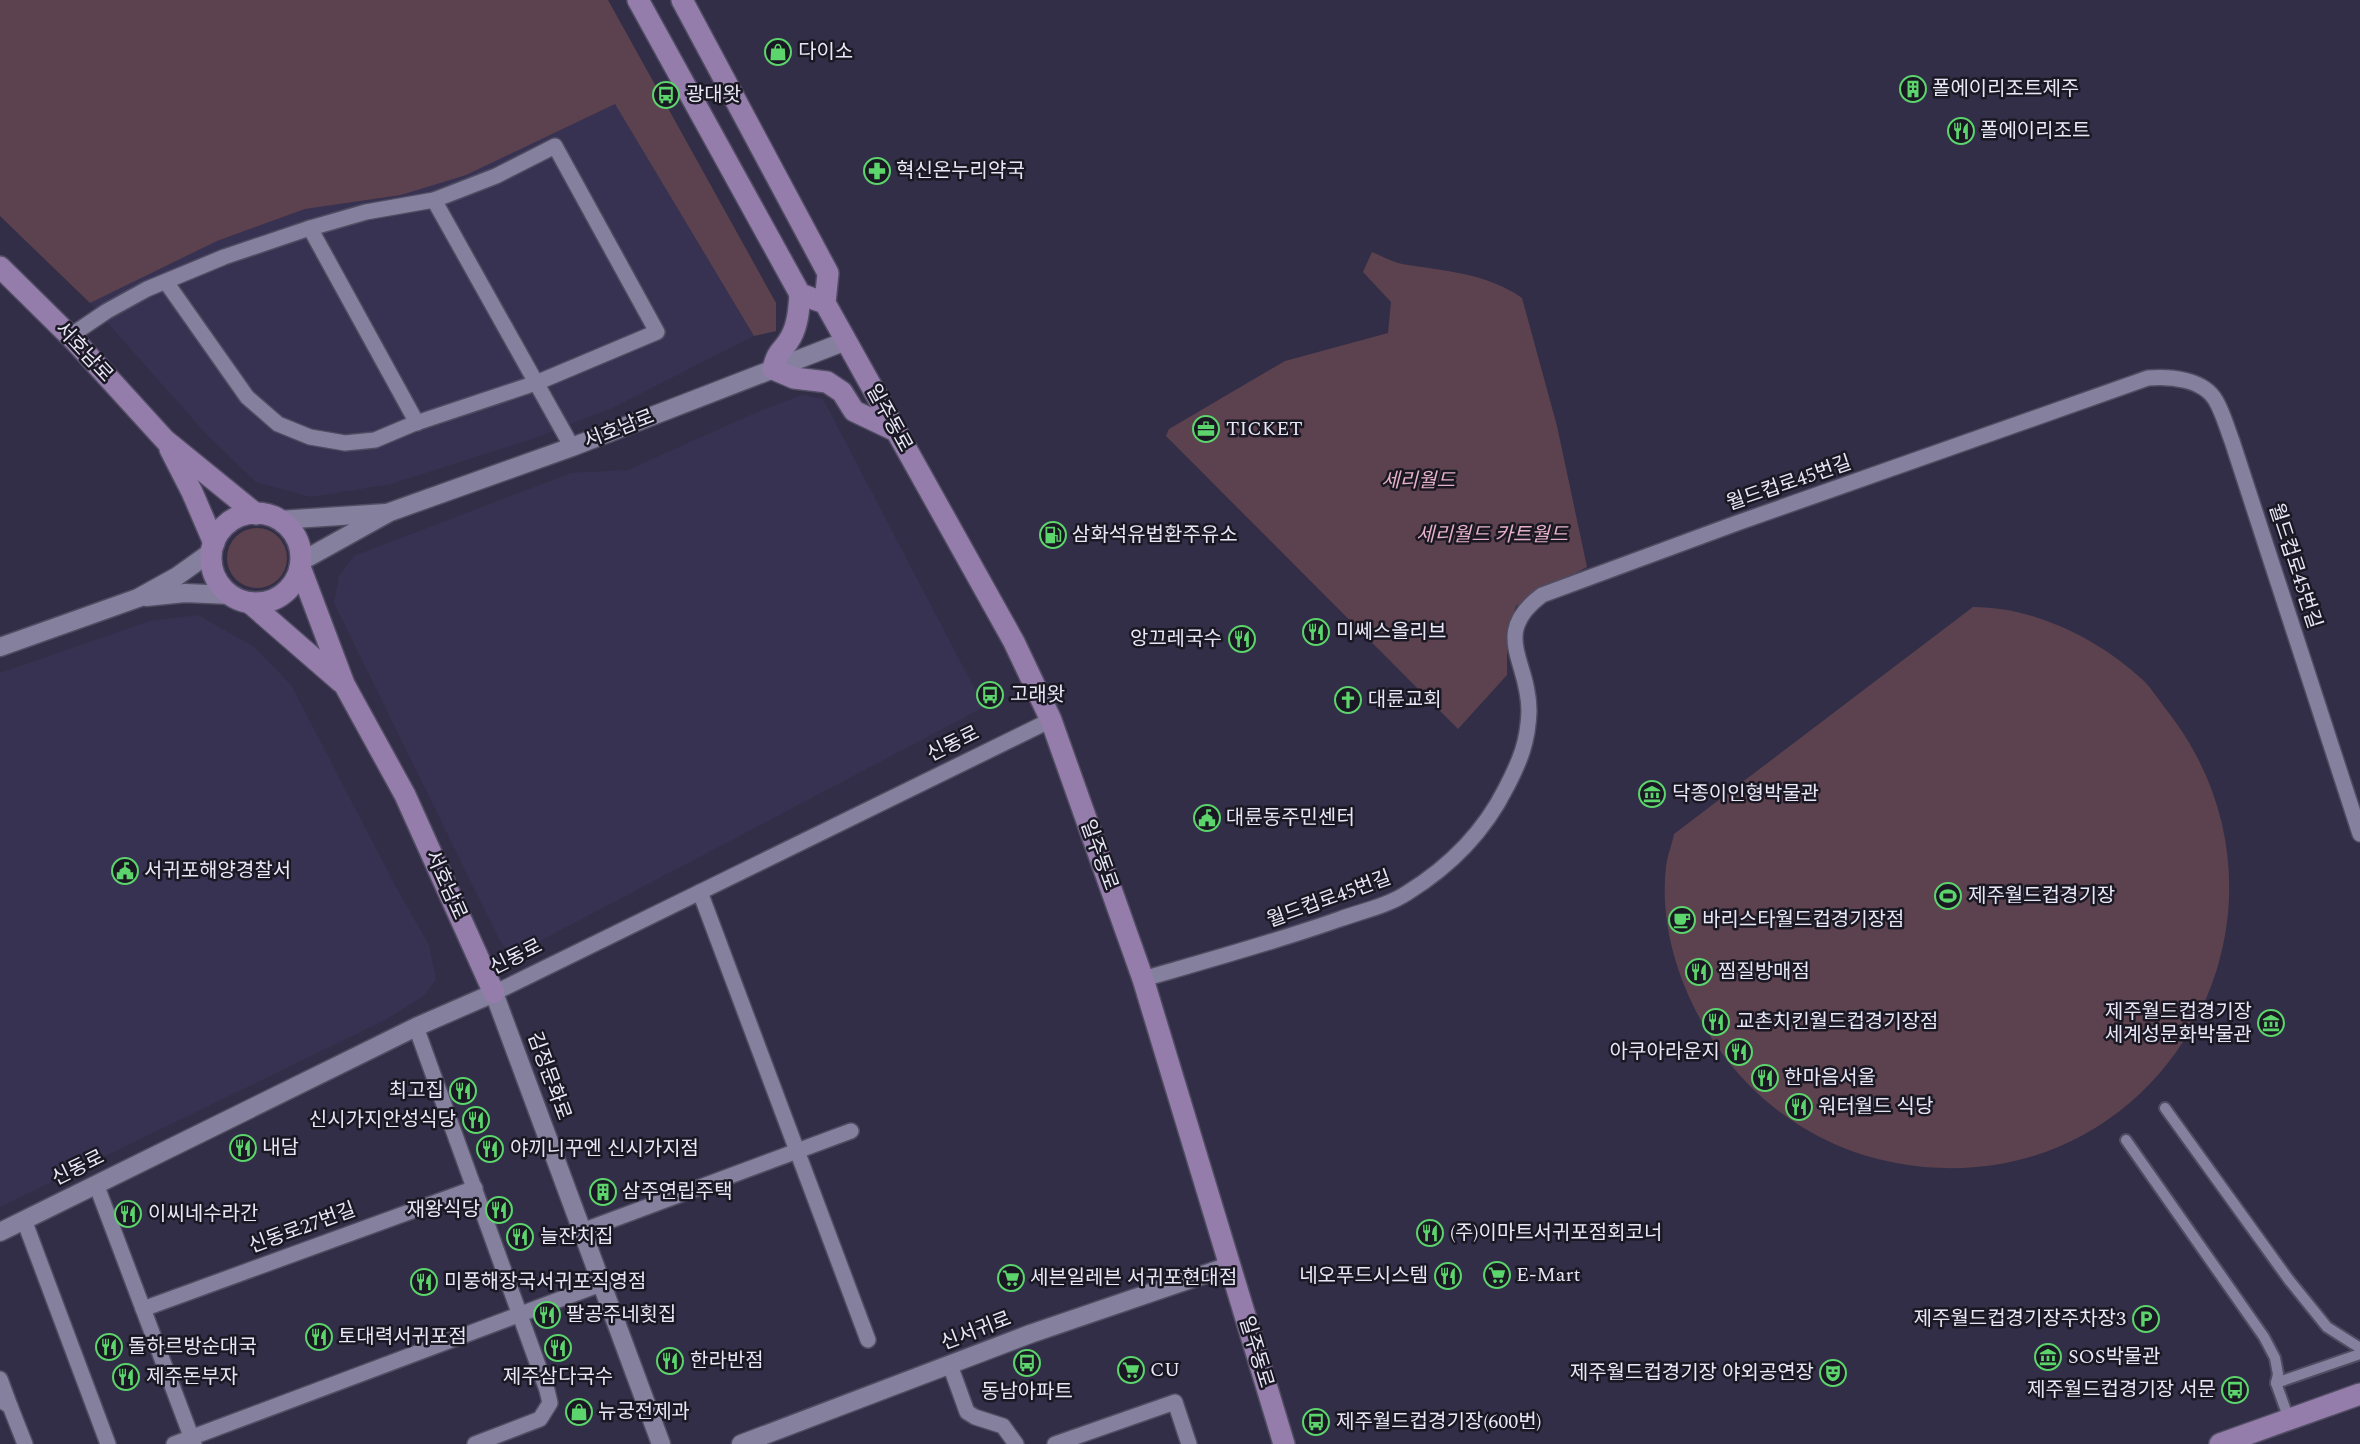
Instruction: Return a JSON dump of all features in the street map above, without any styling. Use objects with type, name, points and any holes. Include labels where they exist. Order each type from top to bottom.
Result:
[{"type":"main road","points":[[638,0],[800,294],[797,320],[791,337],[777,354],[773,369],[794,378],[827,382],[842,392],[854,411],[896,431]]},
{"type":"main road","points":[[682,0],[828,273],[825,303],[800,294]]},
{"type":"main road","name":"서호남로","points":[[0,267],[70,336],[165,440]]},
{"type":"main road","name":"일주동로","points":[[825,303],[1014,642],[1051,720],[1143,979],[1228,1266],[1284,1444]]},
{"type":"main road","points":[[165,440],[256,513]]},
{"type":"main road","points":[[165,440],[192,492],[212,547],[215,576],[219,585],[230,595],[250,603],[344,684]]},
{"type":"main road","points":[[212,547],[228,523],[241,516],[266,514],[287,526],[296,538],[300,565],[344,684]]},
{"type":"main road","points":[[250,603],[268,602],[281,595],[295,581],[300,565]]},
{"type":"main road","name":"서호남로","points":[[344,684],[405,795],[494,993]]},
{"type":"main road","points":[[2220,1444],[2360,1394]]},
{"type":"street","points":[[70,336],[106,311],[166,282],[224,257],[366,212],[434,200],[496,176],[555,146],[657,332],[536,383],[417,423],[375,440],[345,443],[310,437],[278,424],[247,397],[166,282]]},
{"type":"street","points":[[434,200],[572,447]]},
{"type":"street","points":[[310,228],[417,423]]},
{"type":"street","name":"서호남로","points":[[390,512],[572,447],[846,341]]},
{"type":"street","name":"월드컵로45번길","points":[[1143,979],[1292,936],[1383,904],[1405,894],[1450,863],[1497,807],[1523,754],[1529,708],[1524,676],[1515,644],[1515,631],[1517,621],[1524,610],[1542,595],[1737,523],[2148,378],[2177,378],[2206,390],[2215,400],[2232,441],[2360,834]]},
{"type":"street","points":[[279,520],[390,512]]},
{"type":"street","points":[[300,565],[390,512]]},
{"type":"street","points":[[0,647],[138,598],[176,577],[212,547]]},
{"type":"street","points":[[138,598],[185,593],[230,595]]},
{"type":"street","name":"신동로","points":[[0,1232],[416,1027],[494,993],[1051,720]]},
{"type":"street","points":[[700,892],[868,1340]]},
{"type":"street","name":"김정문화로","points":[[494,993],[661,1444]]},
{"type":"street","points":[[416,1027],[521,1313],[550,1403],[548,1410],[540,1419],[476,1444]]},
{"type":"street","points":[[2164,1108],[2289,1280],[2327,1327],[2360,1348]]},
{"type":"street","points":[[582,1231],[850,1131]]},
{"type":"street","points":[[2126,1140],[2264,1337],[2275,1358],[2278,1374],[2276,1383],[2289,1419]]},
{"type":"street","points":[[96,1184],[192,1441]]},
{"type":"street","name":"신동로27번길","points":[[143,1309],[475,1188]]},
{"type":"street","points":[[24,1220],[108,1444]]},
{"type":"street","name":"신서귀로","points":[[741,1444],[1041,1330],[1228,1266]]},
{"type":"street","points":[[174,1444],[192,1441],[601,1284]]},
{"type":"street","points":[[2276,1383],[2360,1354]]},
{"type":"street","points":[[950,1365],[967,1412],[1003,1426],[1016,1444]]},
{"type":"street","points":[[0,1379],[5,1403],[25,1444]]},
{"type":"street","points":[[1055,1444],[1175,1402],[1190,1444]]},
{"type":"shaded area","points":[[615,104],[754,336],[610,409],[532,439],[391,484],[311,497],[256,482],[208,436],[90,303],[217,241],[305,209],[401,195],[560,130]]},
{"type":"shaded area","points":[[802,395],[823,399],[984,707],[519,952],[507,950],[499,939],[334,603],[339,576],[354,556],[571,473],[628,470],[755,413]]},
{"type":"shaded area","points":[[198,615],[254,647],[291,685],[397,889],[429,945],[436,979],[424,996],[385,1020],[0,1207],[0,673],[150,621]]},
{"type":"green space","points":[[0,0],[608,0],[776,303],[776,331],[754,336],[615,104],[466,175],[401,195],[305,209],[217,241],[90,303],[0,216]]},
{"type":"green space","name":"세리월드","points":[[1372,252],[1402,264],[1480,278],[1522,298],[1557,426],[1587,567],[1516,606],[1507,631],[1507,675],[1458,729],[1166,436],[1169,429],[1285,361],[1388,333],[1391,302],[1363,272]]},
{"type":"green space","points":[[251,528],[263,528],[274,533],[282,541],[287,558],[285,570],[274,583],[263,588],[251,588],[240,583],[232,575],[227,564],[227,552],[232,541],[240,533]]},
{"type":"green space","name":"제주월드컵경기장","points":[[1973,607],[1996,608],[2042,619],[2086,639],[2144,681],[2165,708],[2211,789],[2229,873],[2221,955],[2190,1031],[2139,1094],[2071,1141],[1989,1166],[1896,1163],[1855,1152],[1816,1135],[1764,1099],[1729,1062],[1696,1012],[1674,955],[1665,896],[1667,863],[1674,834]]},
{"type":"place","name":"다이소","points":[[778,52]]},
{"type":"place","name":"폴에이리조트제주","points":[[1913,89]]},
{"type":"place","name":"광대왓","points":[[666,95]]},
{"type":"place","name":"폴에이리조트","points":[[1961,131]]},
{"type":"place","name":"혁신온누리약국","points":[[877,171]]},
{"type":"place","name":"TICKET","points":[[1206,429]]},
{"type":"place","name":"삼화석유법환주유소","points":[[1053,535]]},
{"type":"place","name":"미쎄스올리브","points":[[1316,632]]},
{"type":"place","name":"앙끄레국수","points":[[1242,639]]},
{"type":"place","name":"고래왓","points":[[990,695]]},
{"type":"place","name":"대륜교회","points":[[1348,700]]},
{"type":"place","name":"닥종이인형박물관","points":[[1652,794]]},
{"type":"place","name":"대륜동주민센터","points":[[1207,818]]},
{"type":"place","name":"서귀포해양경찰서","points":[[125,871]]},
{"type":"place","name":"제주월드컵경기장","points":[[1948,896]]},
{"type":"place","name":"바리스타월드컵경기장점","points":[[1682,920]]},
{"type":"place","name":"찜질방매점","points":[[1699,972]]},
{"type":"place","name":"교촌치킨월드컵경기장점","points":[[1716,1022]]},
{"type":"place","name":"제주월드컵경기장 세계성문화박물관","points":[[2271,1023]]},
{"type":"place","name":"아쿠아라운지","points":[[1739,1052]]},
{"type":"place","name":"한마음서울","points":[[1765,1078]]},
{"type":"place","name":"최고집","points":[[463,1091]]},
{"type":"place","name":"워터월드 식당","points":[[1799,1107]]},
{"type":"place","name":"신시가지안성식당","points":[[476,1120]]},
{"type":"place","name":"내담","points":[[243,1148]]},
{"type":"place","name":"야끼니꾸엔 신시가지점","points":[[490,1149]]},
{"type":"place","name":"삼주연립주택","points":[[603,1192]]},
{"type":"place","name":"재왕식당","points":[[499,1210]]},
{"type":"place","name":"이씨네수라간","points":[[128,1214]]},
{"type":"place","name":"(주)이마트서귀포점회코너","points":[[1430,1233]]},
{"type":"place","name":"늘잔치집","points":[[520,1237]]},
{"type":"place","name":"E-Mart","points":[[1497,1275]]},
{"type":"place","name":"네오푸드시스템","points":[[1448,1276]]},
{"type":"place","name":"세븐일레븐 서귀포현대점","points":[[1011,1278]]},
{"type":"place","name":"미풍해장국서귀포직영점","points":[[424,1282]]},
{"type":"place","name":"팔공주네횟집","points":[[547,1315]]},
{"type":"place","name":"제주월드컵경기장주차장3","points":[[2146,1319]]},
{"type":"place","name":"토대력서귀포점","points":[[319,1337]]},
{"type":"place","name":"돌하르방순대국","points":[[109,1347]]},
{"type":"place","name":"제주삼다국수","points":[[558,1348]]},
{"type":"place","name":"SOS박물관","points":[[2048,1357]]},
{"type":"place","name":"한라반점","points":[[670,1361]]},
{"type":"place","name":"동남아파트","points":[[1027,1363]]},
{"type":"place","name":"CU","points":[[1131,1370]]},
{"type":"place","name":"제주월드컵경기장 야외공연장","points":[[1833,1373]]},
{"type":"place","name":"제주돈부자","points":[[126,1377]]},
{"type":"place","name":"제주월드컵경기장 서문","points":[[2235,1390]]},
{"type":"place","name":"뉴궁전제과","points":[[579,1412]]},
{"type":"place","name":"제주월드컵경기장(600번)","points":[[1316,1422]]},
{"type":"park label","name":"세리월드 카트월드","points":[[1492,535]]}]
